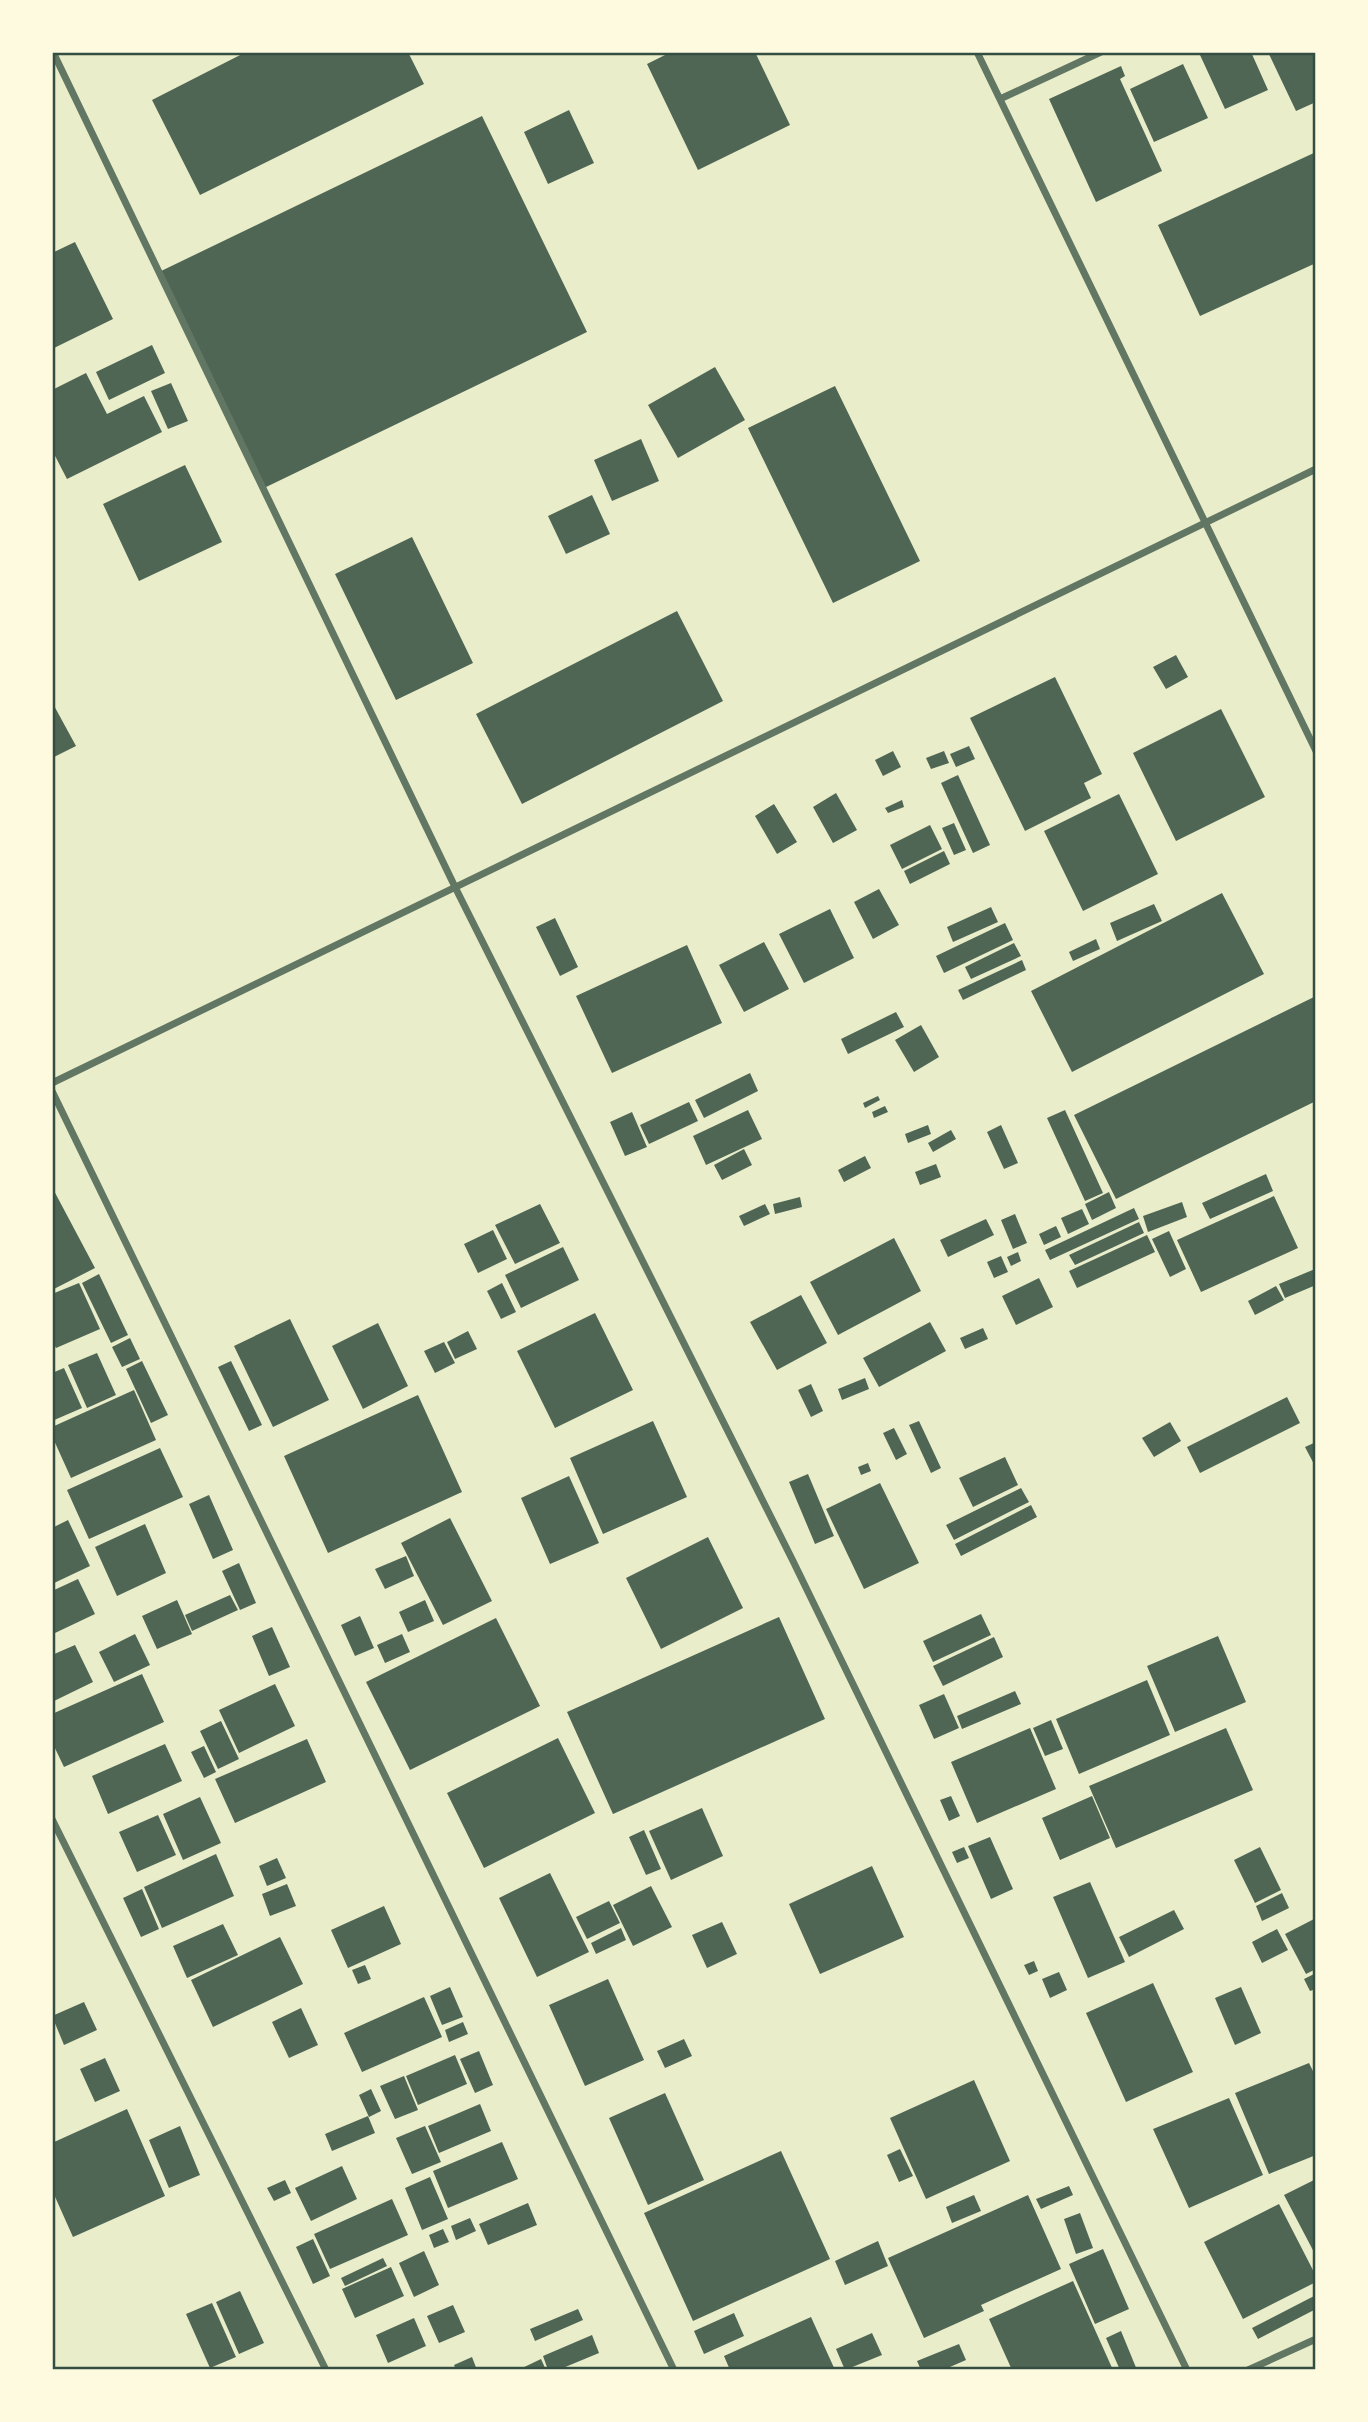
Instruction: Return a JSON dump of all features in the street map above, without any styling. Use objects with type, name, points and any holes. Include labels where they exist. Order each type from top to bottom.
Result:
[{"type":"street","points":[[53,52],[456,889],[793,1561],[1187,2370]]},
{"type":"street","points":[[977,52],[1315,751]]},
{"type":"street","points":[[1000,99],[1101,52]]},
{"type":"street","points":[[52,1083],[456,889],[1315,469]]},
{"type":"street","points":[[52,1091],[674,2370]]},
{"type":"street","points":[[52,1818],[326,2370]]},
{"type":"street","points":[[1248,2370],[1315,2339]]},
{"type":"building","points":[[246,52],[408,52],[424,84],[200,195],[152,100]]},
{"type":"building","points":[[671,52],[755,52],[790,125],[698,170],[647,64]]},
{"type":"building","points":[[1206,52],[1251,52],[1268,90],[1225,109],[1200,55]]},
{"type":"building","points":[[1268,52],[1316,52],[1316,102],[1296,111]]},
{"type":"building","points":[[1183,64],[1208,118],[1154,142],[1130,89]]},
{"type":"building","points":[[1121,66],[1125,76],[1120,79],[1162,171],[1096,202],[1049,99]]},
{"type":"building","points":[[569,110],[594,163],[548,184],[524,132]]},
{"type":"building","points":[[482,116],[587,332],[262,489],[157,273]]},
{"type":"building","points":[[1316,152],[1316,263],[1200,316],[1158,225]]},
{"type":"building","points":[[75,242],[113,319],[52,349],[52,253]]},
{"type":"building","points":[[152,345],[165,373],[109,400],[96,372]]},
{"type":"building","points":[[715,367],[745,420],[678,458],[648,405]]},
{"type":"building","points":[[86,373],[107,414],[144,396],[162,432],[67,479],[52,450],[52,390]]},
{"type":"building","points":[[171,383],[188,421],[168,429],[151,391]]},
{"type":"building","points":[[835,386],[920,561],[833,603],[748,428]]},
{"type":"building","points":[[641,439],[659,481],[612,501],[594,460]]},
{"type":"building","points":[[185,465],[222,542],[139,581],[103,504]]},
{"type":"building","points":[[592,495],[610,534],[566,554],[548,516]]},
{"type":"building","points":[[412,537],[473,663],[396,700],[335,574]]},
{"type":"building","points":[[677,611],[723,701],[522,804],[476,714]]},
{"type":"building","points":[[1176,655],[1188,677],[1166,689],[1153,667]]},
{"type":"building","points":[[1055,677],[1102,774],[1084,783],[1091,798],[1025,831],[970,718]]},
{"type":"building","points":[[52,702],[76,746],[52,758]]},
{"type":"building","points":[[1221,709],[1265,797],[1176,841],[1133,753]]},
{"type":"building","points":[[969,746],[975,759],[956,767],[950,754]]},
{"type":"building","points":[[893,751],[901,767],[883,776],[875,760]]},
{"type":"building","points":[[944,751],[949,763],[931,769],[926,758]]},
{"type":"building","points":[[958,775],[990,845],[973,853],[941,783]]},
{"type":"building","points":[[836,793],[857,830],[833,843],[813,807]]},
{"type":"building","points":[[1119,794],[1158,874],[1083,911],[1044,831]]},
{"type":"building","points":[[902,800],[904,807],[888,813],[885,808]]},
{"type":"building","points":[[774,804],[797,842],[777,854],[755,816]]},
{"type":"building","points":[[954,823],[966,850],[954,855],[942,828]]},
{"type":"building","points":[[930,825],[942,849],[902,869],[890,845]]},
{"type":"building","points":[[944,851],[950,864],[910,884],[904,871]]},
{"type":"building","points":[[879,889],[899,925],[873,939],[854,902]]},
{"type":"building","points":[[1222,893],[1264,974],[1072,1072],[1031,991]]},
{"type":"building","points":[[1154,904],[1162,921],[1117,941],[1110,923]]},
{"type":"building","points":[[991,907],[998,922],[953,942],[947,927]]},
{"type":"building","points":[[830,909],[854,958],[804,983],[779,934]]},
{"type":"building","points":[[555,918],[578,967],[560,976],[536,927]]},
{"type":"building","points":[[1005,923],[1013,940],[944,973],[936,956]]},
{"type":"building","points":[[1096,939],[1100,949],[1073,961],[1069,952]]},
{"type":"building","points":[[764,942],[789,989],[744,1012],[719,965]]},
{"type":"building","points":[[1014,943],[1021,956],[971,979],[965,967]]},
{"type":"building","points":[[687,945],[722,1023],[612,1073],[576,996]]},
{"type":"building","points":[[1022,960],[1026,970],[963,1000],[958,990]]},
{"type":"building","points":[[1316,996],[1316,1101],[1116,1199],[1074,1115]]},
{"type":"building","points":[[896,1012],[904,1027],[848,1054],[841,1039]]},
{"type":"building","points":[[921,1025],[939,1057],[914,1072],[895,1040]]},
{"type":"building","points":[[750,1073],[758,1091],[704,1118],[695,1100]]},
{"type":"building","points":[[878,1096],[880,1100],[865,1108],[863,1103]]},
{"type":"building","points":[[689,1102],[698,1121],[649,1144],[640,1125]]},
{"type":"building","points":[[885,1106],[888,1112],[874,1118],[872,1112]]},
{"type":"building","points":[[748,1110],[762,1139],[706,1165],[693,1136]]},
{"type":"building","points":[[1065,1110],[1103,1193],[1085,1201],[1047,1118]]},
{"type":"building","points":[[632,1112],[647,1147],[625,1156],[610,1122]]},
{"type":"building","points":[[928,1125],[931,1134],[908,1143],[905,1134]]},
{"type":"building","points":[[1001,1125],[1018,1163],[1004,1169],[987,1132]]},
{"type":"building","points":[[951,1130],[956,1139],[933,1152],[928,1143]]},
{"type":"building","points":[[744,1149],[752,1165],[722,1180],[714,1165]]},
{"type":"building","points":[[865,1156],[871,1168],[844,1182],[838,1170]]},
{"type":"building","points":[[936,1164],[941,1177],[920,1185],[915,1172]]},
{"type":"building","points":[[1266,1174],[1273,1191],[1210,1219],[1202,1203]]},
{"type":"building","points":[[52,1187],[95,1268],[52,1290]]},
{"type":"building","points":[[1109,1192],[1116,1208],[1092,1220],[1085,1204]]},
{"type":"building","points":[[1274,1196],[1298,1248],[1201,1292],[1177,1240]]},
{"type":"building","points":[[800,1197],[802,1207],[775,1214],[773,1204]]},
{"type":"building","points":[[1182,1202],[1187,1217],[1148,1232],[1143,1216]]},
{"type":"building","points":[[540,1204],[560,1243],[515,1264],[495,1225]]},
{"type":"building","points":[[765,1204],[770,1214],[744,1226],[739,1216]]},
{"type":"building","points":[[1134,1208],[1139,1219],[1050,1260],[1045,1250]]},
{"type":"building","points":[[1082,1209],[1089,1224],[1068,1234],[1061,1218]]},
{"type":"building","points":[[1015,1214],[1027,1243],[1013,1249],[1001,1220]]},
{"type":"building","points":[[986,1219],[994,1235],[948,1257],[940,1240]]},
{"type":"building","points":[[1139,1222],[1144,1233],[1075,1265],[1069,1255]]},
{"type":"building","points":[[1056,1226],[1061,1237],[1044,1245],[1039,1234]]},
{"type":"building","points":[[493,1230],[507,1259],[478,1273],[464,1244]]},
{"type":"building","points":[[1169,1231],[1186,1269],[1170,1277],[1152,1239]]},
{"type":"building","points":[[1147,1235],[1155,1252],[1077,1288],[1069,1271]]},
{"type":"building","points":[[894,1238],[921,1291],[838,1335],[810,1282]]},
{"type":"building","points":[[563,1247],[579,1280],[521,1308],[505,1275]]},
{"type":"building","points":[[1018,1252],[1021,1261],[1011,1266],[1007,1257]]},
{"type":"building","points":[[1001,1256],[1008,1272],[994,1278],[987,1262]]},
{"type":"building","points":[[1315,1269],[1316,1285],[1285,1298],[1279,1284]]},
{"type":"building","points":[[99,1274],[128,1335],[111,1343],[82,1283]]},
{"type":"building","points":[[1039,1278],[1053,1307],[1016,1325],[1002,1296]]},
{"type":"building","points":[[79,1283],[100,1329],[56,1348],[52,1341],[52,1294]]},
{"type":"building","points":[[502,1283],[516,1312],[501,1319],[487,1291]]},
{"type":"building","points":[[1276,1286],[1284,1300],[1255,1315],[1248,1301]]},
{"type":"building","points":[[801,1295],[827,1343],[777,1370],[750,1322]]},
{"type":"building","points":[[595,1313],[633,1390],[555,1428],[517,1351]]},
{"type":"building","points":[[290,1319],[329,1400],[273,1427],[234,1346]]},
{"type":"building","points":[[930,1322],[946,1351],[879,1387],[863,1358]]},
{"type":"building","points":[[378,1323],[408,1386],[363,1409],[332,1346]]},
{"type":"building","points":[[983,1328],[988,1339],[965,1349],[960,1338]]},
{"type":"building","points":[[468,1331],[477,1349],[455,1359],[447,1342]]},
{"type":"building","points":[[130,1338],[140,1359],[122,1367],[112,1347]]},
{"type":"building","points":[[444,1342],[455,1363],[435,1373],[424,1351]]},
{"type":"building","points":[[97,1353],[116,1395],[87,1408],[68,1365]]},
{"type":"building","points":[[142,1361],[168,1415],[151,1423],[126,1369]]},
{"type":"building","points":[[231,1361],[262,1425],[249,1431],[218,1367]]},
{"type":"building","points":[[64,1368],[82,1408],[52,1421],[52,1373]]},
{"type":"building","points":[[865,1378],[869,1389],[842,1400],[838,1389]]},
{"type":"building","points":[[811,1384],[823,1411],[811,1417],[798,1390]]},
{"type":"building","points":[[134,1390],[156,1440],[71,1478],[52,1436],[52,1427]]},
{"type":"building","points":[[418,1395],[462,1492],[328,1553],[284,1456]]},
{"type":"building","points":[[1287,1397],[1300,1423],[1200,1473],[1187,1447]]},
{"type":"building","points":[[653,1421],[687,1497],[603,1534],[570,1458]]},
{"type":"building","points":[[919,1421],[941,1468],[931,1473],[909,1425]]},
{"type":"building","points":[[1170,1422],[1181,1441],[1154,1457],[1142,1438]]},
{"type":"building","points":[[894,1428],[907,1454],[896,1460],[883,1433]]},
{"type":"building","points":[[1316,1442],[1316,1468],[1305,1447]]},
{"type":"building","points":[[160,1448],[183,1497],[89,1539],[67,1490]]},
{"type":"building","points":[[1005,1457],[1018,1485],[973,1507],[959,1478]]},
{"type":"building","points":[[868,1463],[871,1471],[861,1475],[858,1467]]},
{"type":"building","points":[[808,1474],[834,1536],[815,1544],[789,1482]]},
{"type":"building","points":[[569,1476],[599,1543],[550,1564],[521,1498]]},
{"type":"building","points":[[880,1483],[919,1563],[864,1589],[826,1509]]},
{"type":"building","points":[[1021,1488],[1029,1502],[954,1540],[946,1525]]},
{"type":"building","points":[[209,1495],[233,1550],[213,1559],[189,1504]]},
{"type":"building","points":[[1031,1505],[1037,1517],[961,1556],[955,1544]]},
{"type":"building","points":[[450,1518],[492,1601],[443,1625],[401,1543]]},
{"type":"building","points":[[68,1520],[90,1566],[52,1584],[52,1528]]},
{"type":"building","points":[[145,1524],[166,1573],[117,1596],[95,1547]]},
{"type":"building","points":[[708,1537],[743,1608],[661,1649],[626,1578]]},
{"type":"building","points":[[406,1556],[414,1576],[385,1589],[375,1569]]},
{"type":"building","points":[[239,1563],[256,1603],[240,1610],[222,1571]]},
{"type":"building","points":[[78,1579],[95,1614],[55,1633],[52,1628],[52,1591]]},
{"type":"building","points":[[230,1595],[238,1610],[192,1631],[185,1615]]},
{"type":"building","points":[[177,1600],[192,1634],[157,1649],[142,1616]]},
{"type":"building","points":[[425,1600],[434,1621],[408,1632],[399,1612]]},
{"type":"building","points":[[981,1614],[991,1635],[933,1662],[923,1641]]},
{"type":"building","points":[[360,1616],[374,1648],[355,1656],[341,1625]]},
{"type":"building","points":[[779,1617],[825,1719],[613,1814],[567,1712]]},
{"type":"building","points":[[496,1618],[540,1706],[410,1770],[366,1682]]},
{"type":"building","points":[[272,1627],[290,1667],[269,1676],[252,1636]]},
{"type":"building","points":[[135,1634],[150,1665],[114,1682],[99,1652]]},
{"type":"building","points":[[402,1634],[410,1652],[385,1663],[377,1645]]},
{"type":"building","points":[[1218,1636],[1246,1702],[1175,1732],[1147,1666]]},
{"type":"building","points":[[994,1637],[1003,1657],[943,1686],[933,1666]]},
{"type":"building","points":[[75,1645],[93,1682],[54,1701],[52,1655]]},
{"type":"building","points":[[142,1674],[164,1722],[64,1767],[52,1742],[52,1714]]},
{"type":"building","points":[[1147,1680],[1170,1735],[1079,1774],[1056,1719]]},
{"type":"building","points":[[275,1684],[295,1726],[239,1753],[219,1710]]},
{"type":"building","points":[[1015,1691],[1021,1704],[962,1729],[957,1716]]},
{"type":"building","points":[[944,1694],[959,1728],[934,1739],[919,1705]]},
{"type":"building","points":[[1051,1720],[1063,1749],[1045,1756],[1033,1728]]},
{"type":"building","points":[[221,1721],[239,1759],[218,1769],[200,1731]]},
{"type":"building","points":[[1030,1728],[1056,1789],[977,1823],[951,1762]]},
{"type":"building","points":[[1226,1728],[1253,1790],[1116,1848],[1089,1786]]},
{"type":"building","points":[[558,1738],[595,1813],[484,1868],[447,1793]]},
{"type":"building","points":[[307,1739],[326,1782],[235,1823],[215,1779]]},
{"type":"building","points":[[165,1744],[182,1781],[108,1814],[92,1776]]},
{"type":"building","points":[[204,1746],[216,1772],[204,1778],[191,1752]]},
{"type":"building","points":[[951,1796],[960,1816],[949,1821],[940,1800]]},
{"type":"building","points":[[1092,1796],[1110,1838],[1060,1860],[1042,1818]]},
{"type":"building","points":[[200,1797],[221,1843],[183,1860],[163,1814]]},
{"type":"building","points":[[702,1808],[723,1856],[671,1880],[649,1831]]},
{"type":"building","points":[[158,1815],[176,1855],[137,1872],[119,1832]]},
{"type":"building","points":[[644,1830],[661,1869],[646,1875],[629,1837]]},
{"type":"building","points":[[990,1837],[1013,1889],[991,1899],[968,1846]]},
{"type":"building","points":[[964,1847],[969,1858],[957,1863],[952,1852]]},
{"type":"building","points":[[1260,1847],[1281,1890],[1255,1903],[1234,1860]]},
{"type":"building","points":[[216,1854],[234,1896],[162,1928],[144,1887]]},
{"type":"building","points":[[277,1858],[286,1878],[267,1886],[259,1866]]},
{"type":"building","points":[[872,1866],[904,1937],[820,1974],[789,1904]]},
{"type":"building","points":[[550,1873],[589,1952],[537,1977],[499,1898]]},
{"type":"building","points":[[1090,1882],[1125,1962],[1088,1978],[1053,1897]]},
{"type":"building","points":[[287,1884],[296,1906],[270,1916],[262,1894]]},
{"type":"building","points":[[651,1886],[672,1927],[633,1946],[613,1905]]},
{"type":"building","points":[[142,1889],[159,1929],[141,1937],[123,1898]]},
{"type":"building","points":[[1282,1893],[1289,1908],[1262,1921],[1256,1906]]},
{"type":"building","points":[[609,1901],[620,1923],[587,1939],[576,1917]]},
{"type":"building","points":[[384,1906],[401,1944],[348,1968],[331,1930]]},
{"type":"building","points":[[1174,1910],[1184,1929],[1129,1957],[1119,1937]]},
{"type":"building","points":[[1316,1918],[1316,1969],[1306,1974],[1285,1934]]},
{"type":"building","points":[[722,1922],[737,1954],[707,1968],[692,1935]]},
{"type":"building","points":[[223,1924],[238,1955],[187,1978],[173,1946]]},
{"type":"building","points":[[621,1928],[626,1940],[596,1954],[591,1943]]},
{"type":"building","points":[[1277,1929],[1288,1950],[1262,1963],[1252,1942]]},
{"type":"building","points":[[280,1937],[303,1984],[213,2027],[191,1980]]},
{"type":"building","points":[[1034,1961],[1038,1971],[1029,1975],[1024,1965]]},
{"type":"building","points":[[365,1965],[371,1979],[358,1984],[352,1970]]},
{"type":"building","points":[[1059,1972],[1067,1990],[1050,1998],[1042,1979]]},
{"type":"building","points":[[1316,1973],[1316,1989],[1310,1991],[1304,1979]]},
{"type":"building","points":[[608,1979],[644,2060],[585,2086],[549,2005]]},
{"type":"building","points":[[1153,1983],[1193,2072],[1126,2102],[1086,2013]]},
{"type":"building","points":[[450,1987],[463,2017],[442,2025],[430,1996]]},
{"type":"building","points":[[1241,1987],[1261,2033],[1235,2045],[1215,1998]]},
{"type":"building","points":[[424,1997],[442,2037],[362,2072],[344,2033]]},
{"type":"building","points":[[84,2002],[97,2030],[64,2045],[52,2016]]},
{"type":"building","points":[[301,2008],[318,2045],[289,2058],[272,2022]]},
{"type":"building","points":[[463,2022],[468,2034],[449,2042],[445,2030]]},
{"type":"building","points":[[684,2039],[692,2056],[665,2068],[657,2051]]},
{"type":"building","points":[[479,2051],[493,2085],[475,2093],[460,2059]]},
{"type":"building","points":[[455,2055],[467,2084],[418,2105],[406,2076]]},
{"type":"building","points":[[105,2058],[120,2091],[95,2102],[80,2069]]},
{"type":"building","points":[[1309,2063],[1316,2077],[1316,2155],[1269,2174],[1235,2093]]},
{"type":"building","points":[[404,2076],[418,2110],[395,2119],[380,2086]]},
{"type":"building","points":[[974,2080],[1010,2161],[926,2199],[890,2118]]},
{"type":"building","points":[[371,2089],[381,2111],[369,2117],[359,2095]]},
{"type":"building","points":[[665,2093],[704,2180],[648,2205],[609,2118]]},
{"type":"building","points":[[1229,2098],[1263,2175],[1189,2208],[1153,2129]]},
{"type":"building","points":[[480,2104],[491,2131],[439,2153],[428,2126]]},
{"type":"building","points":[[127,2109],[165,2196],[73,2237],[52,2190],[52,2143]]},
{"type":"building","points":[[368,2116],[375,2133],[332,2151],[325,2134]]},
{"type":"building","points":[[180,2126],[200,2175],[169,2188],[149,2140]]},
{"type":"building","points":[[425,2126],[441,2162],[412,2174],[396,2138]]},
{"type":"building","points":[[502,2142],[518,2179],[448,2208],[433,2171]]},
{"type":"building","points":[[900,2149],[913,2176],[899,2182],[887,2155]]},
{"type":"building","points":[[781,2151],[830,2259],[693,2321],[644,2213]]},
{"type":"building","points":[[342,2166],[357,2199],[311,2221],[295,2188]]},
{"type":"building","points":[[430,2177],[448,2219],[422,2230],[405,2188]]},
{"type":"building","points":[[1316,2179],[1316,2256],[1284,2195]]},
{"type":"building","points":[[285,2180],[291,2193],[274,2201],[267,2188]]},
{"type":"building","points":[[1069,2186],[1073,2195],[1041,2209],[1036,2199]]},
{"type":"building","points":[[974,2195],[981,2211],[952,2223],[946,2207]]},
{"type":"building","points":[[1028,2195],[1061,2269],[981,2305],[984,2311],[924,2338],[888,2258]]},
{"type":"building","points":[[392,2199],[408,2235],[330,2269],[314,2234]]},
{"type":"building","points":[[528,2203],[537,2225],[488,2245],[479,2224]]},
{"type":"building","points":[[1279,2204],[1316,2276],[1316,2282],[1243,2319],[1204,2242]]},
{"type":"building","points":[[1080,2213],[1093,2248],[1076,2254],[1064,2219]]},
{"type":"building","points":[[470,2218],[476,2231],[456,2240],[451,2226]]},
{"type":"building","points":[[443,2229],[449,2242],[434,2248],[429,2235]]},
{"type":"building","points":[[313,2239],[330,2276],[313,2284],[296,2247]]},
{"type":"building","points":[[878,2241],[888,2266],[845,2285],[835,2261]]},
{"type":"building","points":[[1103,2249],[1129,2309],[1095,2324],[1069,2264]]},
{"type":"building","points":[[424,2251],[439,2285],[414,2297],[399,2263]]},
{"type":"building","points":[[383,2258],[387,2266],[345,2286],[341,2278]]},
{"type":"building","points":[[391,2267],[404,2296],[355,2318],[342,2289]]},
{"type":"building","points":[[1073,2281],[1113,2370],[1012,2370],[989,2319]]},
{"type":"building","points":[[240,2291],[264,2343],[239,2354],[216,2302]]},
{"type":"building","points":[[1316,2295],[1316,2309],[1258,2339],[1252,2328]]},
{"type":"building","points":[[212,2303],[236,2357],[210,2368],[186,2314]]},
{"type":"building","points":[[453,2305],[465,2332],[439,2343],[427,2316]]},
{"type":"building","points":[[578,2309],[583,2320],[535,2341],[530,2329]]},
{"type":"building","points":[[734,2313],[744,2336],[704,2354],[694,2331]]},
{"type":"building","points":[[811,2317],[835,2370],[730,2370],[724,2356]]},
{"type":"building","points":[[414,2318],[426,2346],[388,2363],[376,2335]]},
{"type":"building","points":[[1121,2331],[1137,2370],[1120,2370],[1106,2338]]},
{"type":"building","points":[[872,2333],[882,2355],[845,2370],[836,2349]]},
{"type":"building","points":[[592,2335],[599,2353],[558,2370],[548,2370],[543,2356]]},
{"type":"building","points":[[959,2344],[966,2360],[943,2370],[921,2370],[917,2361]]},
{"type":"building","points":[[472,2357],[477,2370],[456,2370],[454,2365]]},
{"type":"building","points":[[541,2359],[546,2370],[518,2370]]}]
